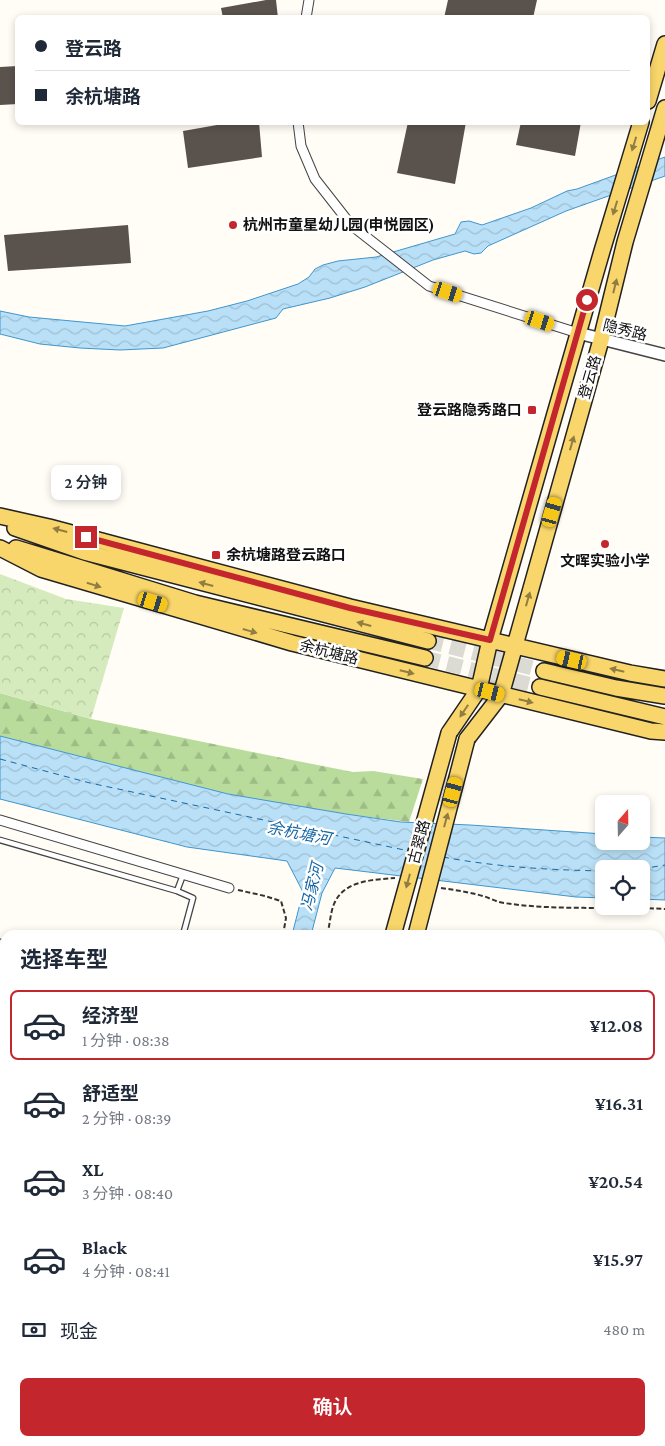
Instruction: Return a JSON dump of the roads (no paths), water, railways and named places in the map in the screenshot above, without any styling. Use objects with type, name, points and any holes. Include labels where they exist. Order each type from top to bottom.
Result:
[{"type":"main road","points":[[650,94],[665,44]]},
{"type":"main road","name":"登云路","points":[[514,646],[601,340],[625,242],[665,108]]},
{"type":"main road","name":"登云路","points":[[490,640],[640,125]]},
{"type":"main road","points":[[0,516],[58,529],[350,608],[630,673],[665,679]]},
{"type":"main road","points":[[0,522],[84,552],[428,641]]},
{"type":"main road","name":"余杭塘路","points":[[0,543],[195,603],[425,658]]},
{"type":"main road","name":"余杭塘路","points":[[0,548],[41,568],[292,643],[650,731],[665,732]]},
{"type":"main road","name":"古翠路","points":[[394,930],[449,733],[479,689],[490,640]]},
{"type":"main road","name":"古翠路","points":[[417,930],[467,739],[501,695],[514,646]]},
{"type":"main road","points":[[544,671],[616,688],[665,696]]},
{"type":"main road","points":[[540,687],[665,717]]},
{"type":"street","points":[[306,15],[309,0]]},
{"type":"street","points":[[298,125],[302,146],[315,179],[351,225],[429,286],[578,333]]},
{"type":"street","name":"隐秀路","points":[[578,333],[665,356]]},
{"type":"street","points":[[0,820],[229,888]]},
{"type":"lane","points":[[0,840],[193,898],[184,930]]},
{"type":"lane","points":[[177,892],[183,875]]},
{"type":"water","points":[[665,157],[665,176],[566,211],[488,246],[481,253],[474,254],[465,251],[433,260],[365,287],[330,298],[283,309],[276,318],[163,348],[120,350],[80,348],[40,344],[0,334],[0,311],[29,317],[125,326],[208,311],[247,301],[298,284],[309,277],[315,269],[323,265],[338,261],[376,257],[455,234],[461,222],[469,221],[482,225],[531,208],[567,191]]},
{"type":"water","points":[[0,736],[228,794],[346,814],[401,822],[595,833],[595,850],[650,850],[650,837],[665,838],[665,900],[650,899],[650,860],[595,860],[595,898],[335,868],[322,893],[312,930],[293,930],[303,892],[287,861],[187,847],[0,799]]},
{"type":"tunnel","points":[[428,641],[544,671]]},
{"type":"tunnel","points":[[425,658],[540,687]]},
{"type":"place","name":"杭州市童星幼儿园(申悦园区)","points":[[233,225]]},
{"type":"place","name":"登云路隐秀路口","points":[[532,410]]},
{"type":"place","name":"文晖实验小学","points":[[605,544]]},
{"type":"place","name":"余杭塘路登云路口","points":[[216,555]]},
{"type":"water label","name":"余杭塘河","points":[[299,833]]},
{"type":"water label","name":"冯家河","points":[[312,887]]}]
